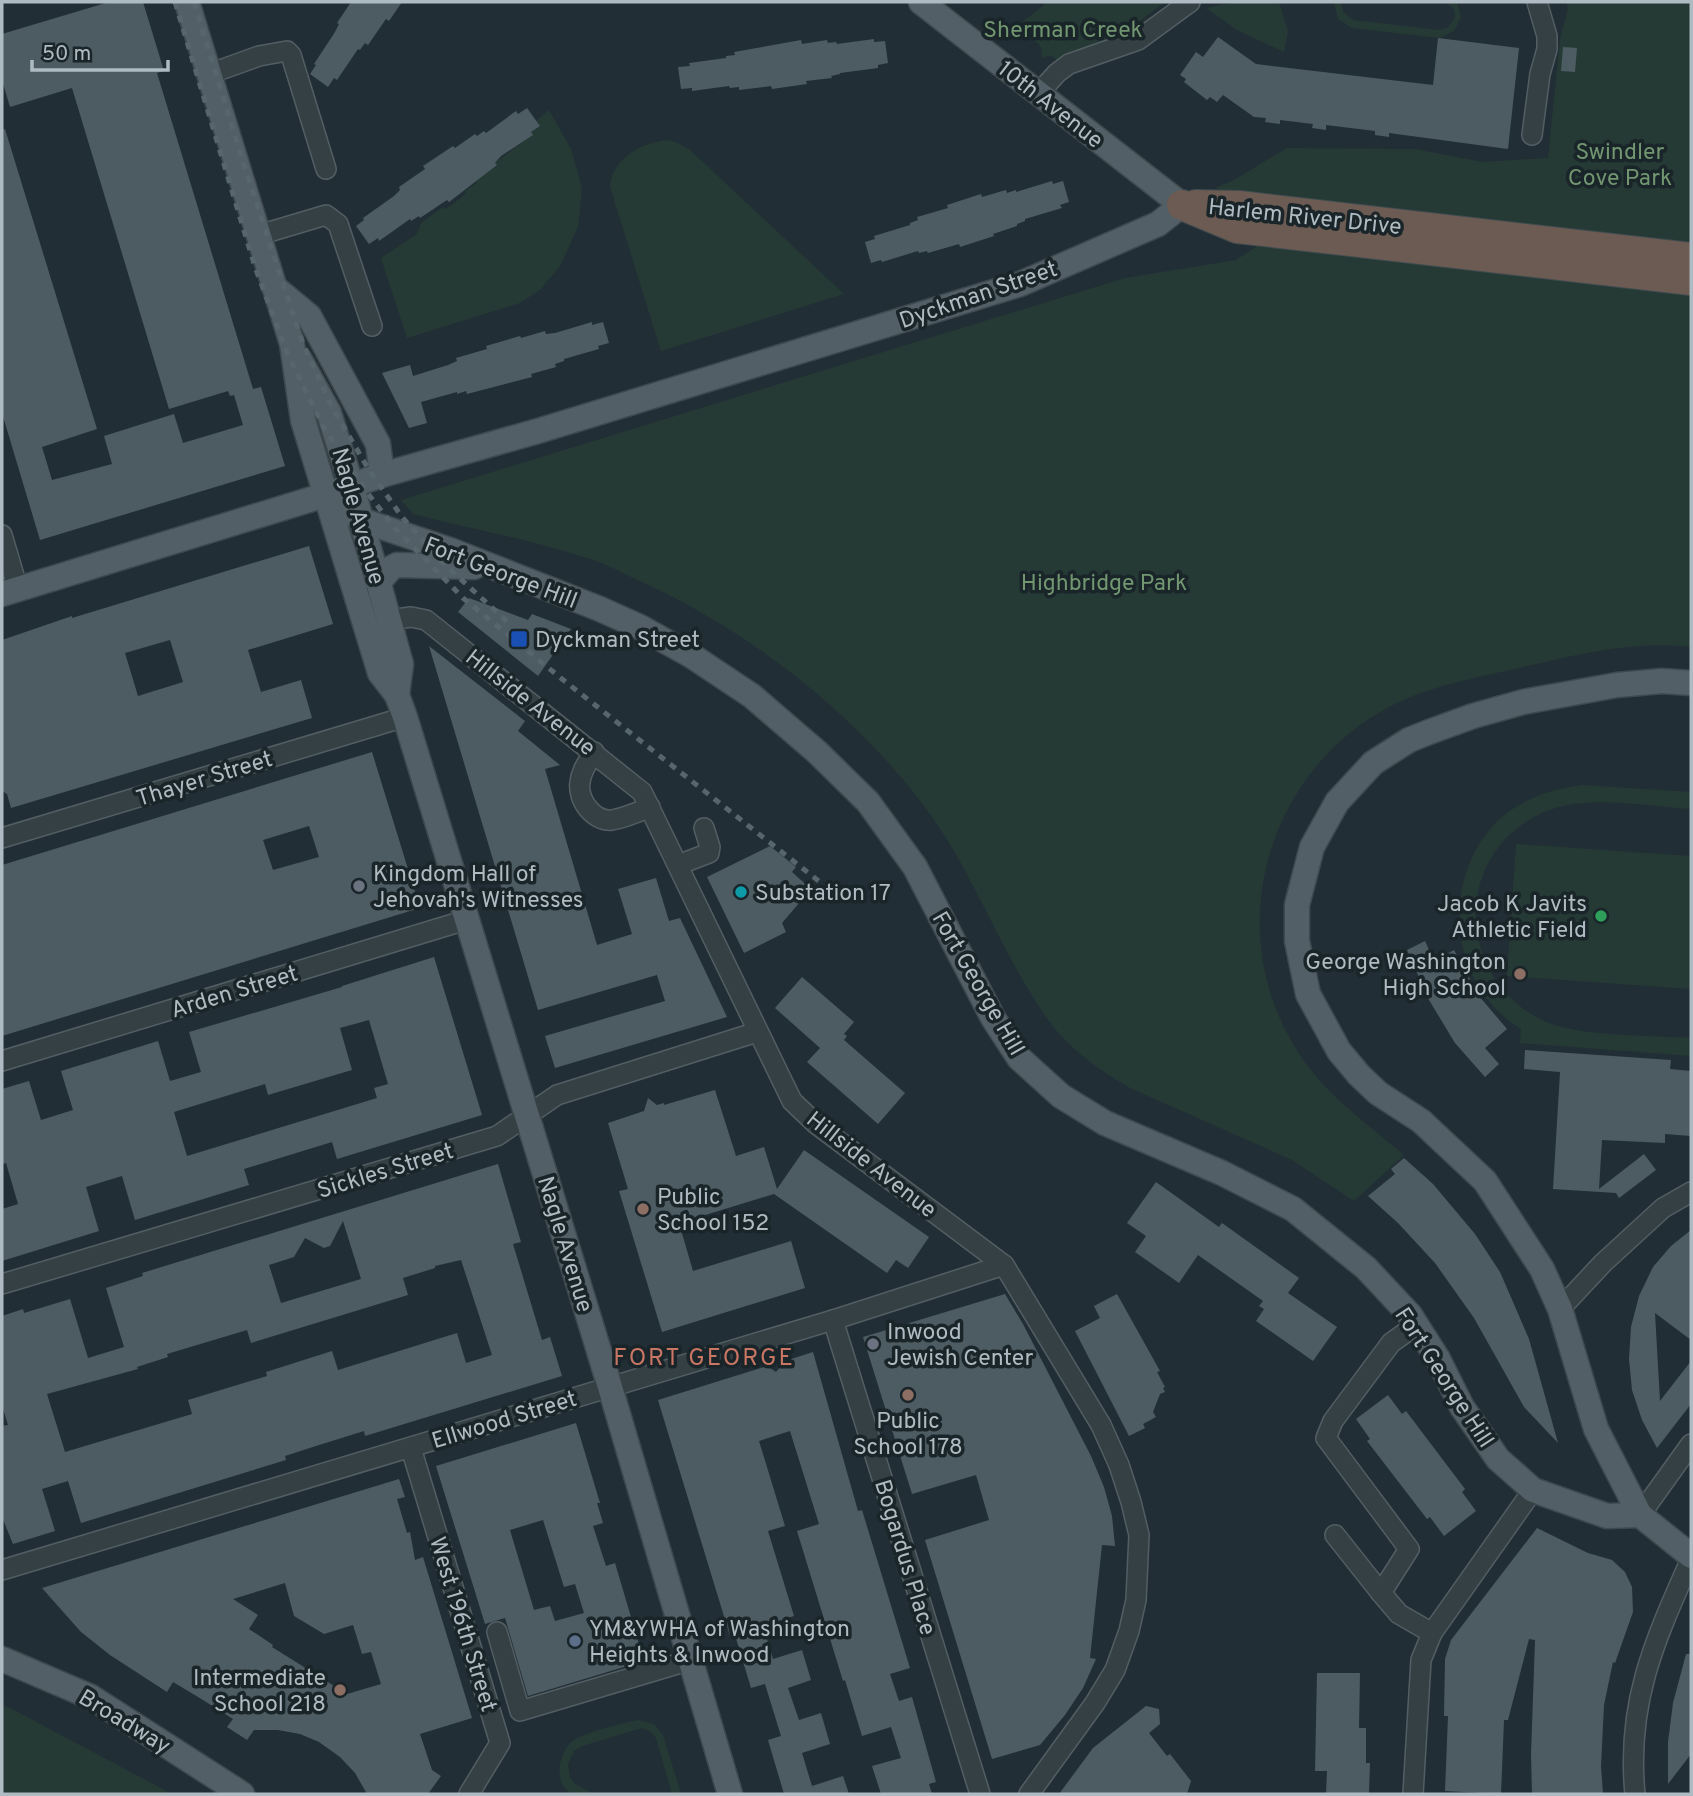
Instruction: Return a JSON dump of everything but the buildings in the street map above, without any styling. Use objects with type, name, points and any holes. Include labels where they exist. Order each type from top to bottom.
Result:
[{"type":"highway","name":"Harlem River Drive","points":[[1182,205],[1239,206],[1691,258]]},
{"type":"highway","name":"Harlem River Drive","points":[[1182,205],[1237,228],[1691,280]]},
{"type":"main road","name":"Nagle Avenue","points":[[187,2],[292,344],[303,420],[380,673],[401,706],[610,1387],[730,1794]]},
{"type":"main road","name":"10th Avenue","points":[[920,2],[1182,205]]},
{"type":"main road","name":"Dyckman Street","points":[[10,592],[352,487],[382,475],[551,427],[1020,284],[1158,225],[1182,205]]},
{"type":"main road","name":"Nagle Avenue","points":[[274,287],[309,316],[377,444],[382,475]]},
{"type":"main road","name":"Nagle Avenue","points":[[292,344],[329,413],[352,487],[401,664],[401,706]]},
{"type":"main road","name":"Fort George Hill","points":[[326,495],[361,520],[494,568],[640,627],[692,656],[752,696],[817,752],[868,802],[915,867],[993,1018],[1019,1058],[1061,1096],[1105,1123],[1222,1173],[1293,1209],[1366,1268],[1410,1315],[1438,1359],[1462,1407],[1498,1459],[1532,1490],[1607,1516],[1640,1514]]},
{"type":"main road","points":[[378,583],[397,565],[494,568]]},
{"type":"main road","points":[[1691,683],[1662,681],[1617,685],[1523,702],[1473,716],[1409,740],[1373,762],[1337,802],[1321,827],[1305,869],[1297,905],[1297,941],[1308,994],[1339,1051],[1378,1093],[1430,1128],[1485,1181],[1542,1269],[1560,1309],[1596,1429],[1640,1514],[1691,1557]]},
{"type":"main road","name":"Broadway","points":[[2,1659],[91,1697],[243,1794]]},
{"type":"street","points":[[1038,94],[1069,64],[1138,40],[1190,2]]},
{"type":"street","points":[[1532,135],[1540,74],[1547,49],[1547,36],[1537,2]]},
{"type":"street","points":[[209,74],[259,55],[286,51],[291,55],[326,169]]},
{"type":"street","points":[[259,235],[326,215],[338,224],[372,326]]},
{"type":"street","points":[[2,535],[10,592]]},
{"type":"street","name":"Hillside Avenue","points":[[389,620],[411,617],[426,620],[635,785],[650,807],[792,1101],[816,1124],[1004,1265],[1101,1425],[1119,1465],[1139,1535],[1136,1600],[1115,1670],[1096,1703],[1029,1794]]},
{"type":"street","name":"Thayer Street","points":[[2,838],[401,706]]},
{"type":"street","points":[[594,752],[583,769],[579,784],[585,803],[593,815],[611,820],[650,807]]},
{"type":"street","points":[[678,865],[709,853],[710,846],[704,828]]},
{"type":"street","name":"Arden Street","points":[[2,1061],[466,920]]},
{"type":"street","name":"Sickles Street","points":[[2,1284],[497,1136],[557,1095],[757,1032]]},
{"type":"street","points":[[1560,1309],[1603,1263],[1663,1208],[1691,1192]]},
{"type":"street","name":"Ellwood Street","points":[[2,1570],[833,1320],[1004,1265]]},
{"type":"street","name":"Bogardus Place","points":[[833,1320],[980,1794]]},
{"type":"street","points":[[1381,1593],[1409,1549],[1326,1438],[1333,1421],[1391,1343],[1416,1325]]},
{"type":"street","points":[[1640,1514],[1691,1444]]},
{"type":"street","name":"West 196th Street","points":[[411,1448],[500,1743],[469,1794]]},
{"type":"street","points":[[1413,1794],[1421,1660],[1432,1633],[1532,1490]]},
{"type":"street","points":[[1335,1535],[1399,1614],[1432,1633]]},
{"type":"street","points":[[1634,1794],[1632,1765],[1639,1692],[1662,1623],[1691,1557]]},
{"type":"street","points":[[497,1632],[520,1711],[691,1660]]},
{"type":"green space","name":"Sherman Creek","points":[[1043,2],[1165,2],[1124,33],[1060,62],[1050,55],[1044,58],[1038,43],[1013,29],[1044,5]]},
{"type":"green space","points":[[1235,2],[1279,2],[1288,31],[1284,52],[1237,30],[1206,8]]},
{"type":"green space","points":[[1334,2],[1341,2],[1343,12],[1353,20],[1439,30],[1447,28],[1455,18],[1454,9],[1446,2],[1457,2],[1461,17],[1454,31],[1439,38],[1352,28],[1338,19]]},
{"type":"green space","name":"Swindler Cove Park","points":[[1566,2],[1691,2],[1691,250],[1249,198],[1215,188],[1234,180],[1287,148],[1415,149],[1482,162],[1548,158],[1560,39],[1568,9]]},
{"type":"green space","points":[[549,110],[571,149],[582,188],[578,227],[560,266],[541,289],[520,303],[407,338],[381,258],[417,234],[421,223],[466,194],[465,191],[477,183],[476,180],[497,165],[495,163],[532,135],[531,132],[540,126],[536,121]]},
{"type":"green space","points":[[669,140],[690,150],[844,294],[661,351],[610,187],[616,168],[630,153],[649,144]]},
{"type":"green space","name":"Highbridge Park","points":[[1265,241],[1691,289],[1691,647],[1626,647],[1583,654],[1459,681],[1401,701],[1354,729],[1316,766],[1287,810],[1268,858],[1260,909],[1263,961],[1277,1013],[1304,1061],[1326,1088],[1404,1155],[1354,1201],[1292,1160],[1130,1088],[1076,1050],[1057,1031],[1035,1000],[951,846],[922,804],[889,763],[851,724],[767,655],[677,599],[604,564],[544,546],[413,514],[401,500],[1125,278],[1236,260]]},
{"type":"green space","points":[[1582,785],[1691,792],[1691,809],[1597,802],[1578,804],[1544,812],[1514,831],[1492,856],[1480,885],[1476,916],[1480,947],[1493,976],[1515,1002],[1544,1021],[1595,1033],[1691,1038],[1691,1056],[1520,1043],[1521,1029],[1496,1009],[1478,985],[1466,957],[1460,927],[1461,897],[1468,867],[1482,840],[1503,816],[1521,804],[1551,792]]},
{"type":"green space","name":"Jacob K Javits Athletic Field","points":[[1516,844],[1691,856],[1691,989],[1507,976]]},
{"type":"green space","points":[[2,1706],[10,1708],[172,1794],[2,1794]]},
{"type":"green space","points":[[638,1720],[654,1724],[663,1735],[681,1794],[672,1794],[656,1738],[642,1728],[582,1746],[574,1751],[568,1764],[570,1778],[575,1784],[594,1794],[576,1794],[565,1789],[560,1775],[561,1759],[574,1740],[605,1728]]},
{"type":"railway","points":[[175,2],[255,267],[288,355],[324,428],[369,495],[394,527],[463,598],[825,886]]},
{"type":"railway","points":[[194,2],[303,344],[332,407],[369,470],[402,517],[443,563],[511,625]]},
{"type":"place","name":"Dyckman Street","points":[[519,639]]},
{"type":"place","name":"Kingdom Hall of Jehovah's Witnesses","points":[[359,886]]},
{"type":"place","name":"Substation 17","points":[[741,892]]},
{"type":"place","name":"Jacob K Javits Athletic Field","points":[[1601,916]]},
{"type":"place","name":"George Washington High School","points":[[1520,974]]},
{"type":"place","name":"Public School 152","points":[[643,1209]]},
{"type":"place","name":"Inwood Jewish Center","points":[[873,1344]]},
{"type":"place","name":"Public School 178","points":[[908,1395]]},
{"type":"place","name":"YM&YWHA of Washington Heights & Inwood","points":[[575,1641]]},
{"type":"place","name":"Intermediate School 218","points":[[340,1690]]},
{"type":"district","name":"FORT GEORGE","points":[[704,1357]]}]
